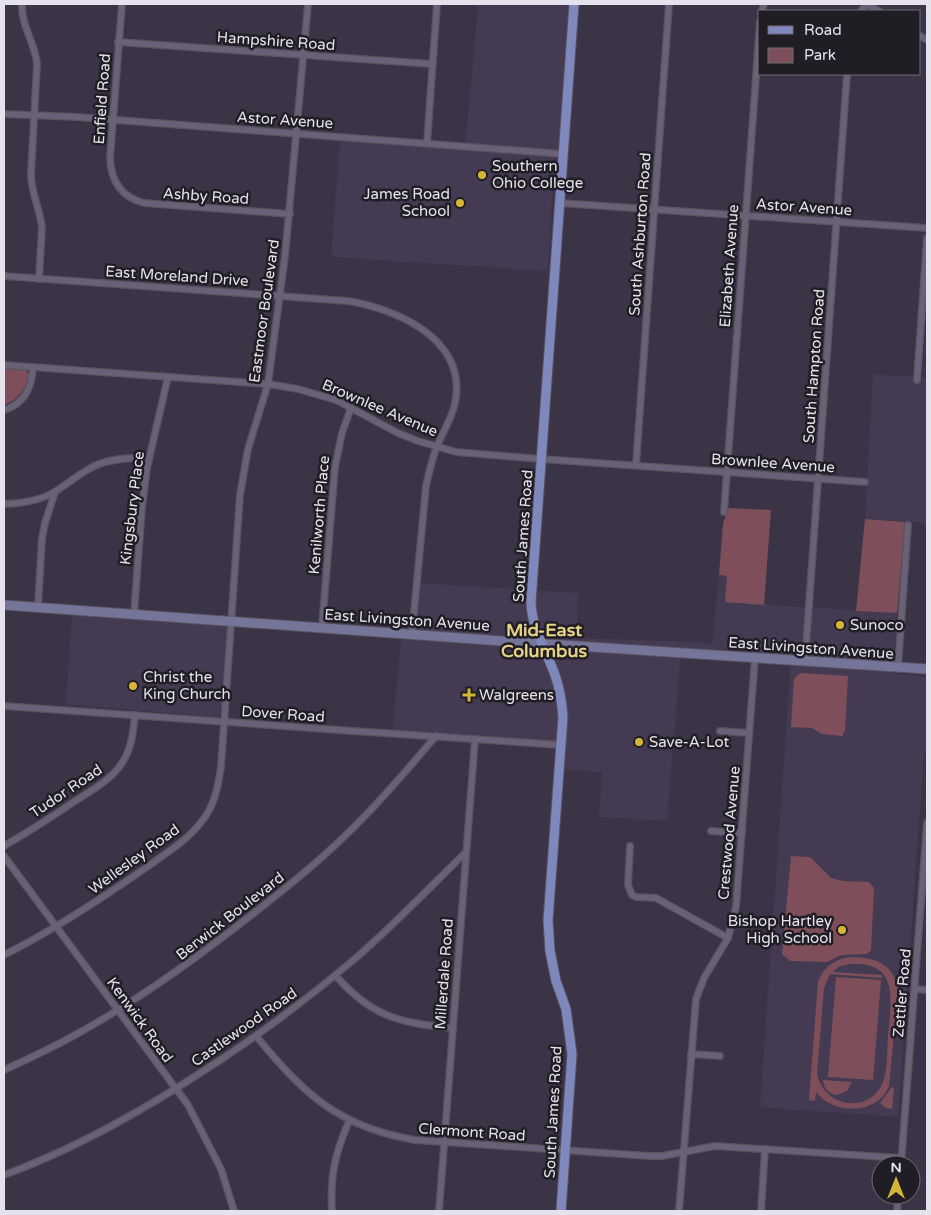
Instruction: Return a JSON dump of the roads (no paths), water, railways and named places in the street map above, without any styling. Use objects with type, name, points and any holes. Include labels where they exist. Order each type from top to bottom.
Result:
[{"type":"main road","name":"South James Road","points":[[561,1211],[572,1064],[571,1041],[566,1009],[552,958],[548,920],[563,717],[560,690],[534,626],[531,602],[574,4]]},
{"type":"main road","name":"East Livingston Avenue","points":[[4,604],[542,644],[927,669]]},
{"type":"street","points":[[22,4],[24,26],[32,41],[36,56],[31,185],[41,220],[42,241],[39,279]]},
{"type":"street","name":"Enfield Road","points":[[122,4],[110,169],[115,183],[124,193]]},
{"type":"street","name":"Eastmoor Boulevard","points":[[231,620],[242,486],[248,449],[268,384],[280,296],[290,214],[308,4]]},
{"type":"street","points":[[427,143],[437,4]]},
{"type":"street","name":"South Ashburton Road","points":[[636,466],[669,4]]},
{"type":"street","points":[[866,4],[877,10]]},
{"type":"street","name":"Hampshire Road","points":[[118,42],[432,64]]},
{"type":"street","name":"Elizabeth Avenue","points":[[724,512],[758,48]]},
{"type":"street","name":"South Hampton Road","points":[[805,661],[847,75]]},
{"type":"street","name":"Astor Avenue","points":[[4,114],[113,120],[563,154]]},
{"type":"street","name":"Ashby Road","points":[[124,193],[137,201],[152,204],[290,214]]},
{"type":"street","name":"Astor Avenue","points":[[560,203],[927,228]]},
{"type":"street","points":[[917,380],[927,238]]},
{"type":"street","name":"East Moreland Drive","points":[[4,276],[348,301],[367,304],[408,320],[431,336],[450,361],[454,371],[456,387],[453,410],[430,466],[426,486],[412,633]]},
{"type":"street","points":[[920,340],[927,340]]},
{"type":"street","name":"Brownlee Avenue","points":[[4,365],[268,384],[298,389],[336,400],[398,433],[456,452],[541,460],[865,482]]},
{"type":"street","points":[[4,410],[19,402],[26,394],[33,367]]},
{"type":"street","name":"Kingsbury Place","points":[[134,614],[142,507],[149,457],[168,377]]},
{"type":"street","name":"Kenilworth Place","points":[[322,627],[334,467],[342,433],[351,408]]},
{"type":"street","points":[[4,504],[26,501],[55,492],[100,463],[149,457]]},
{"type":"street","points":[[38,607],[43,530],[55,492]]},
{"type":"street","points":[[898,667],[908,525]]},
{"type":"street","name":"Wellesley Road","points":[[4,955],[105,896],[179,844],[202,821],[215,798],[219,783],[231,620]]},
{"type":"street","name":"Crestwood Avenue","points":[[679,1211],[694,1011],[698,988],[728,938],[736,907],[755,657]]},
{"type":"street","name":"Dover Road","points":[[4,706],[562,745]]},
{"type":"street","name":"Tudor Road","points":[[4,846],[66,808],[115,773],[129,750],[133,737],[135,715]]},
{"type":"street","points":[[720,731],[750,733]]},
{"type":"street","name":"Berwick Boulevard","points":[[4,1070],[74,1036],[185,966],[310,869],[362,820],[436,736]]},
{"type":"street","name":"Millerdale Road","points":[[439,1211],[475,739]]},
{"type":"street","name":"Zettler Road","points":[[902,1155],[927,822]]},
{"type":"street","points":[[711,831],[742,833]]},
{"type":"street","points":[[630,846],[628,885],[632,895],[656,898],[728,938]]},
{"type":"street","name":"Castlewood Road","points":[[4,1174],[74,1146],[129,1118],[256,1036],[335,975],[378,938],[466,852]]},
{"type":"street","name":"Kenwick Road","points":[[4,856],[188,1105],[221,1169],[234,1211]]},
{"type":"street","points":[[335,975],[350,992],[382,1015],[420,1025],[453,1028]]},
{"type":"street","points":[[914,989],[927,990]]},
{"type":"street","name":"Clermont Road","points":[[256,1036],[281,1066],[305,1090],[326,1107],[349,1121],[394,1137],[649,1156],[715,1146],[871,1159]]},
{"type":"street","points":[[691,1054],[720,1056]]},
{"type":"street","points":[[332,1211],[332,1169],[340,1140],[349,1121]]},
{"type":"street","points":[[761,1211],[765,1149]]},
{"type":"place","name":"Southern Ohio College","points":[[482,175]]},
{"type":"place","name":"James Road School","points":[[460,203]]},
{"type":"place","name":"Sunoco","points":[[840,625]]},
{"type":"place","name":"Christ the King Church","points":[[133,686]]},
{"type":"place","name":"Walgreens","points":[[469,695]]},
{"type":"place","name":"Save-A-Lot","points":[[639,742]]},
{"type":"place","name":"Bishop Hartley High School","points":[[842,930]]},
{"type":"district","name":"Mid-East Columbus","points":[[544,640]]}]
